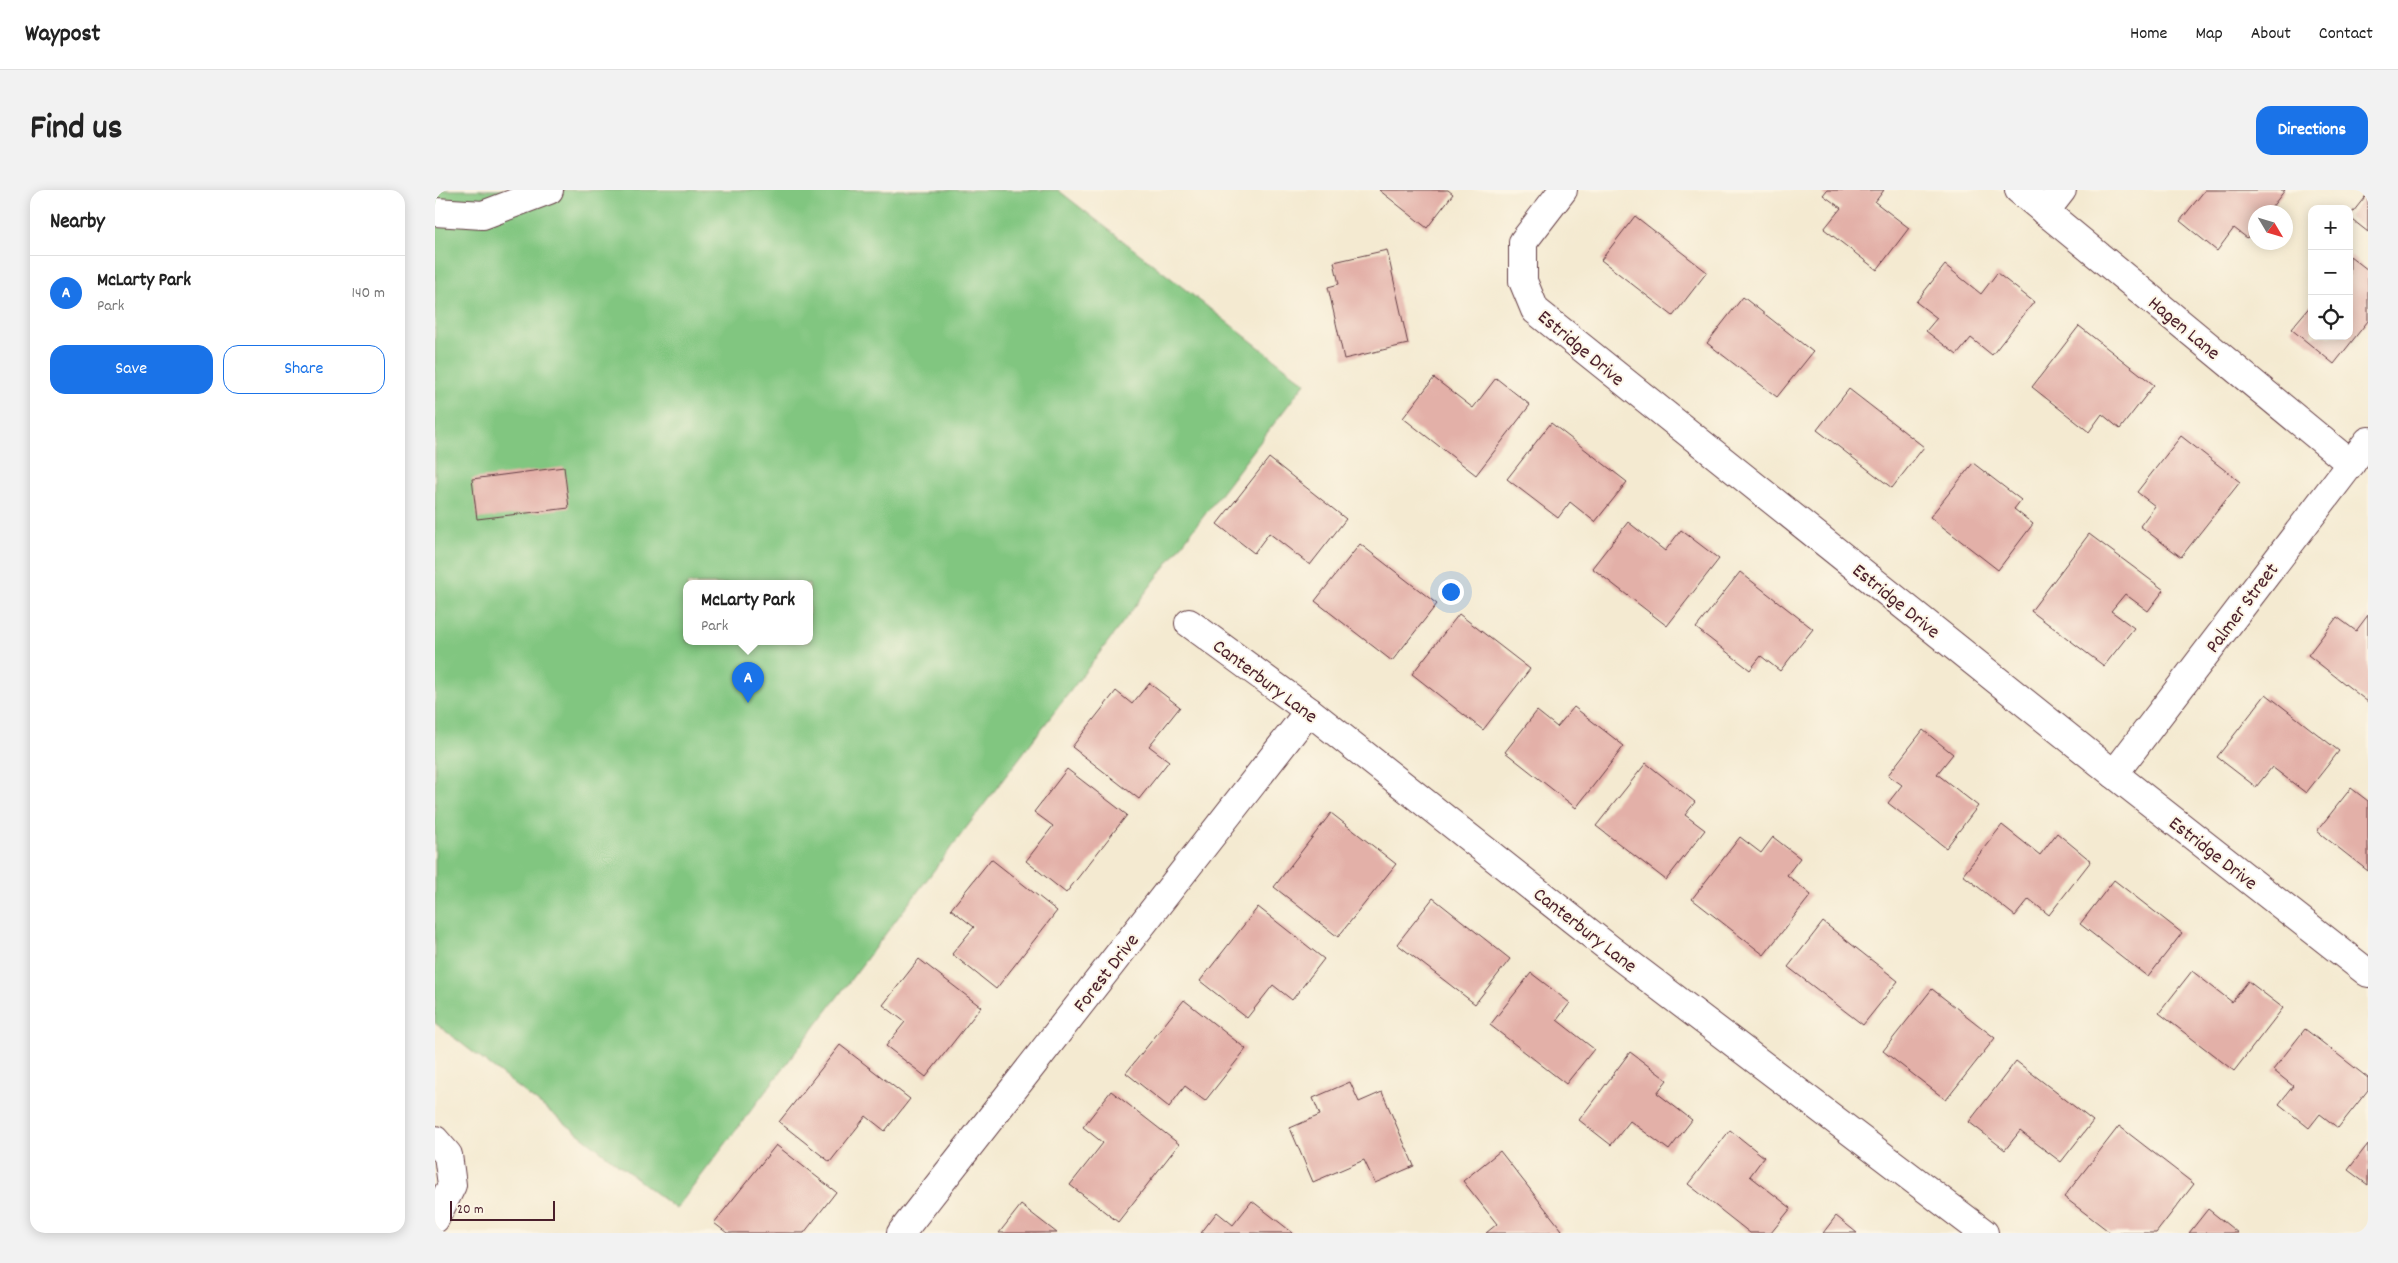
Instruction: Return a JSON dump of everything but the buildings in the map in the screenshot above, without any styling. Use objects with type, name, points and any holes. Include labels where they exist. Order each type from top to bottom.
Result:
[{"type":"street","points":[[435,212],[483,216],[549,190]]},
{"type":"street","name":"Estridge Drive","points":[[1563,190],[1523,242],[1523,281],[1535,310],[2114,774],[2368,973]]},
{"type":"street","name":"Hagen Lane","points":[[2019,190],[2351,464]]},
{"type":"street","points":[[2045,212],[2062,190]]},
{"type":"street","name":"Palmer Street","points":[[2114,774],[2368,441]]},
{"type":"street","name":"Canterbury Lane","points":[[1189,624],[1309,711],[1610,949],[1984,1233]]},
{"type":"street","name":"Forest Drive","points":[[901,1233],[1309,711]]},
{"type":"street","points":[[435,1140],[448,1155],[452,1186],[435,1219]]},
{"type":"green space","points":[[435,190],[1058,190],[1305,383],[676,1209],[435,1023]]},
{"type":"place","name":"McLarty Park","points":[[748,703]]}]
